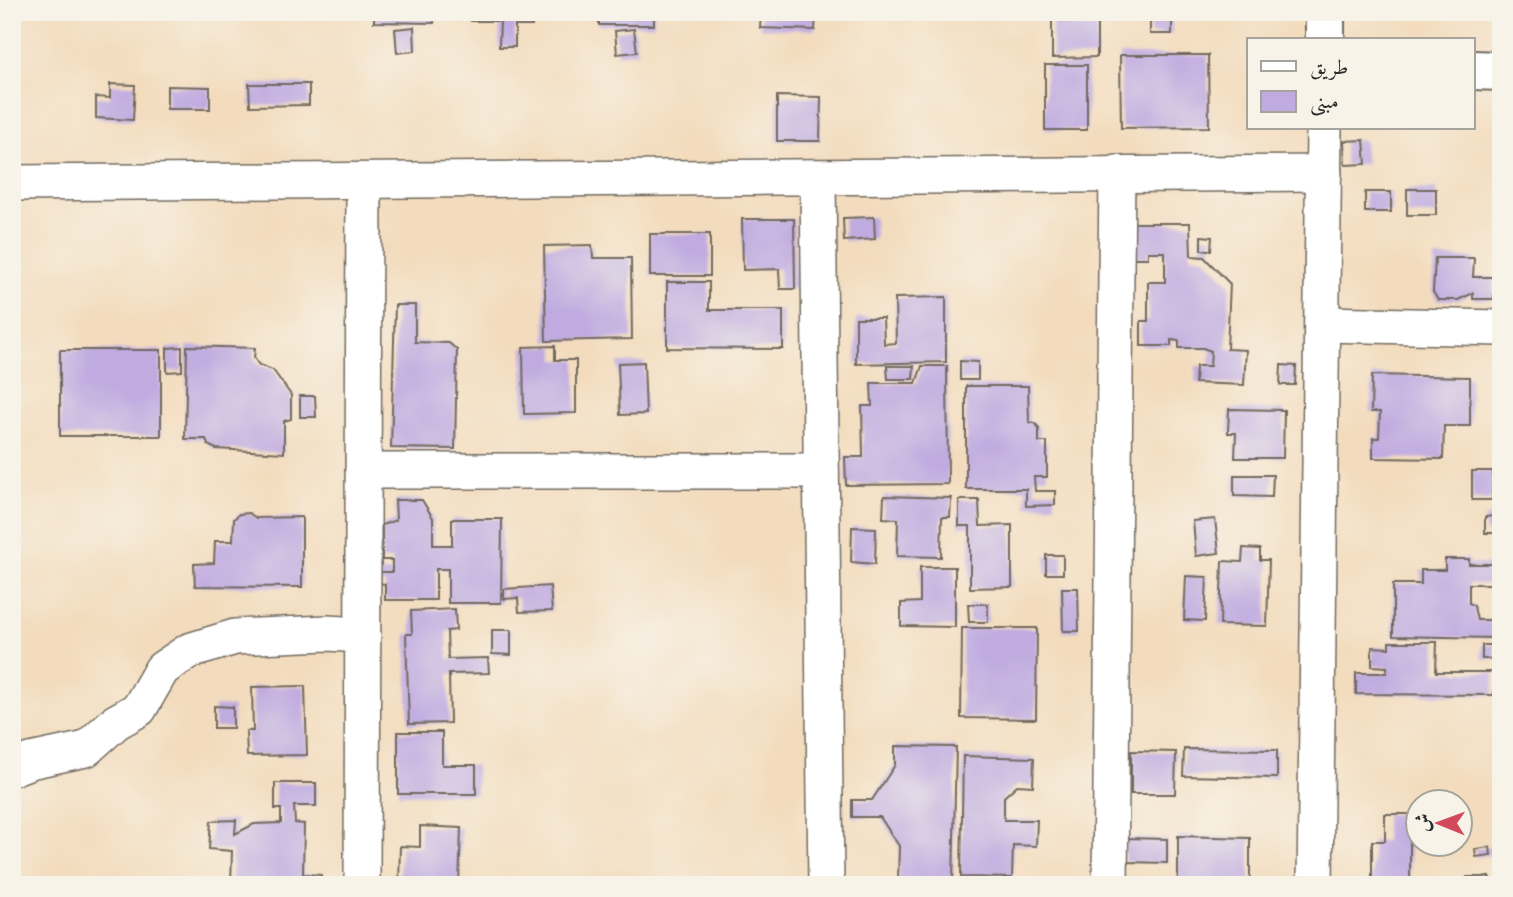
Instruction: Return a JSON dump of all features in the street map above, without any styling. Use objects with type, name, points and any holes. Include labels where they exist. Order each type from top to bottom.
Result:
[{"type":"street","points":[[1325,12],[1325,38]]},
{"type":"street","points":[[1474,70],[1501,71]]},
{"type":"street","points":[[1315,885],[1324,130]]},
{"type":"street","points":[[1111,885],[1118,173]]},
{"type":"street","points":[[12,183],[1324,173]]},
{"type":"street","points":[[818,178],[826,885]]},
{"type":"street","points":[[362,885],[364,181]]},
{"type":"street","points":[[1322,324],[1501,328]]},
{"type":"street","points":[[363,471],[821,471]]},
{"type":"street","points":[[12,768],[30,761],[86,749],[116,722],[139,709],[162,669],[189,651],[235,637],[363,635]]},
{"type":"building","points":[[374,12],[434,12],[434,23],[374,22]]},
{"type":"building","points":[[472,12],[532,12],[532,26],[515,26],[515,47],[499,47],[500,21],[471,21]]},
{"type":"building","points":[[599,12],[654,12],[654,25],[599,25]]},
{"type":"building","points":[[761,12],[816,12],[815,30],[760,28]]},
{"type":"building","points":[[1019,12],[1097,12],[1097,57],[1052,58],[1052,17],[1019,18]]},
{"type":"building","points":[[1150,12],[1172,12],[1172,34],[1150,34]]},
{"type":"building","points":[[414,27],[415,51],[397,53],[395,29]]},
{"type":"building","points":[[634,29],[637,52],[617,54],[615,31]]},
{"type":"building","points":[[1120,55],[1208,55],[1209,127],[1121,128]]},
{"type":"building","points":[[1045,65],[1087,65],[1087,130],[1045,130]]},
{"type":"building","points":[[110,84],[135,85],[133,120],[96,118],[96,97],[110,98]]},
{"type":"building","points":[[249,84],[309,84],[309,105],[250,106]]},
{"type":"building","points":[[167,86],[210,87],[210,109],[167,109]]},
{"type":"building","points":[[777,96],[821,97],[820,141],[777,141]]},
{"type":"building","points":[[1364,140],[1366,164],[1345,165],[1344,141]]},
{"type":"building","points":[[1407,189],[1436,189],[1436,215],[1407,215]]},
{"type":"building","points":[[1365,192],[1391,192],[1391,212],[1365,212]]},
{"type":"building","points":[[874,217],[875,239],[844,241],[843,218]]},
{"type":"building","points":[[742,219],[794,219],[795,289],[780,289],[779,269],[743,270]]},
{"type":"building","points":[[1134,223],[1190,223],[1191,256],[1204,257],[1230,284],[1227,349],[1246,350],[1244,385],[1195,383],[1196,366],[1210,366],[1211,351],[1203,348],[1179,348],[1179,341],[1171,340],[1171,346],[1141,346],[1141,321],[1148,321],[1148,282],[1165,282],[1165,252],[1148,252],[1148,258],[1134,258]]},
{"type":"building","points":[[650,234],[710,234],[710,276],[650,276]]},
{"type":"building","points":[[1201,236],[1212,237],[1211,250],[1201,250]]},
{"type":"building","points":[[592,245],[593,258],[631,258],[632,339],[546,341],[544,246]]},
{"type":"building","points":[[1435,258],[1474,258],[1473,277],[1494,277],[1494,299],[1473,299],[1473,293],[1458,300],[1438,300],[1433,292]]},
{"type":"building","points":[[667,282],[709,282],[709,310],[783,310],[783,349],[667,348]]},
{"type":"building","points":[[946,297],[946,362],[856,364],[856,318],[883,318],[884,344],[896,343],[895,298]]},
{"type":"building","points":[[395,305],[415,305],[415,342],[449,343],[457,350],[455,449],[391,448]]},
{"type":"building","points":[[187,346],[255,348],[254,358],[259,365],[273,370],[291,395],[291,419],[284,421],[284,453],[216,449],[208,445],[206,439],[185,439]]},
{"type":"building","points":[[555,346],[555,360],[576,360],[576,413],[524,414],[523,347]]},
{"type":"building","points":[[182,347],[182,371],[167,372],[167,348]]},
{"type":"building","points":[[60,350],[161,350],[161,436],[60,436]]},
{"type":"building","points":[[960,361],[978,362],[978,380],[960,380]]},
{"type":"building","points":[[644,362],[646,414],[620,415],[618,363]]},
{"type":"building","points":[[1281,365],[1296,366],[1295,385],[1280,385]]},
{"type":"building","points":[[887,366],[914,366],[913,379],[888,379]]},
{"type":"building","points":[[922,366],[947,366],[948,484],[846,485],[845,457],[863,457],[862,406],[872,406],[871,383],[916,383]]},
{"type":"building","points":[[1372,375],[1470,377],[1470,426],[1444,426],[1443,459],[1373,458],[1373,438],[1379,438],[1380,412],[1371,412]]},
{"type":"building","points":[[966,386],[1028,386],[1029,422],[1035,423],[1039,428],[1039,442],[1047,442],[1047,477],[1034,477],[1035,491],[1055,491],[1055,505],[1026,506],[1026,489],[966,489]]},
{"type":"building","points":[[300,396],[315,396],[316,417],[300,417]]},
{"type":"building","points":[[1229,409],[1284,410],[1283,458],[1235,458],[1236,433],[1228,433]]},
{"type":"building","points":[[1472,471],[1493,471],[1492,500],[1472,500]]},
{"type":"building","points":[[1234,475],[1273,475],[1272,497],[1234,496]]},
{"type":"building","points":[[884,496],[951,498],[950,517],[942,517],[941,557],[897,556],[898,519],[883,518]]},
{"type":"building","points":[[395,500],[422,500],[433,518],[433,545],[452,545],[452,519],[502,519],[501,603],[448,603],[448,569],[436,569],[436,600],[385,600],[385,584],[379,583],[379,572],[392,572],[392,560],[382,560],[382,525],[396,520]]},
{"type":"building","points":[[959,500],[979,500],[980,526],[1012,525],[1012,587],[970,588],[970,526],[959,526]]},
{"type":"building","points":[[249,513],[256,518],[302,517],[302,587],[195,586],[194,564],[214,563],[215,541],[233,541],[234,519],[239,514]]},
{"type":"building","points":[[1495,516],[1496,533],[1485,533],[1485,517]]},
{"type":"building","points":[[1215,519],[1219,553],[1196,556],[1193,521]]},
{"type":"building","points":[[852,527],[876,528],[875,564],[851,562]]},
{"type":"building","points":[[1243,548],[1260,549],[1260,560],[1269,560],[1267,626],[1220,625],[1222,561],[1242,562]]},
{"type":"building","points":[[1046,555],[1063,555],[1063,574],[1046,574]]},
{"type":"building","points":[[1445,559],[1469,559],[1469,564],[1495,564],[1495,584],[1469,584],[1469,603],[1474,606],[1477,620],[1494,620],[1494,638],[1393,636],[1393,584],[1421,584],[1421,570],[1445,570]]},
{"type":"building","points":[[920,567],[955,567],[955,627],[901,626],[901,603],[920,602]]},
{"type":"building","points":[[1186,576],[1207,577],[1205,621],[1184,620]]},
{"type":"building","points":[[550,586],[552,611],[519,612],[518,598],[504,599],[504,589]]},
{"type":"building","points":[[1062,588],[1078,588],[1079,631],[1063,631]]},
{"type":"building","points":[[968,604],[988,604],[988,622],[969,622]]},
{"type":"building","points":[[455,609],[456,630],[447,631],[448,659],[488,658],[489,673],[449,674],[450,723],[409,724],[406,634],[412,634],[411,611]]},
{"type":"building","points":[[962,628],[1037,628],[1036,719],[961,718]]},
{"type":"building","points":[[492,630],[511,630],[511,655],[492,654]]},
{"type":"building","points":[[1389,642],[1437,642],[1436,672],[1494,672],[1494,695],[1356,694],[1356,673],[1387,673],[1387,667],[1372,666],[1372,647],[1389,648]]},
{"type":"building","points":[[1482,645],[1495,645],[1495,659],[1482,659]]},
{"type":"building","points":[[305,686],[307,755],[247,756],[246,731],[253,731],[252,687]]},
{"type":"building","points":[[214,706],[233,707],[233,728],[214,728]]},
{"type":"building","points":[[398,732],[442,732],[442,765],[476,765],[476,794],[398,794]]},
{"type":"building","points":[[895,746],[956,747],[953,882],[898,881],[899,846],[880,817],[852,817],[852,800],[872,800],[895,765]]},
{"type":"building","points":[[1184,749],[1277,750],[1277,778],[1183,776]]},
{"type":"building","points":[[1131,751],[1176,752],[1175,794],[1131,794]]},
{"type":"building","points":[[963,756],[1034,758],[1033,786],[1017,785],[1004,797],[1004,820],[1037,820],[1036,846],[1013,845],[1012,878],[961,877]]},
{"type":"building","points":[[275,783],[316,783],[316,806],[294,806],[295,823],[304,824],[303,874],[321,875],[319,885],[231,885],[232,851],[209,849],[211,821],[236,820],[235,834],[254,824],[281,823],[281,809],[275,809]]},
{"type":"building","points":[[1385,814],[1404,814],[1404,858],[1410,858],[1410,885],[1372,885],[1372,841],[1385,841]]},
{"type":"building","points":[[420,826],[461,828],[459,885],[399,885],[400,846],[420,847]]},
{"type":"building","points":[[1178,836],[1250,838],[1250,881],[1178,881]]},
{"type":"building","points":[[1125,838],[1167,839],[1167,863],[1125,862]]},
{"type":"building","points":[[1490,847],[1491,855],[1476,857],[1475,849]]},
{"type":"building","points":[[1467,877],[1490,877],[1490,885],[1467,885]]}]
